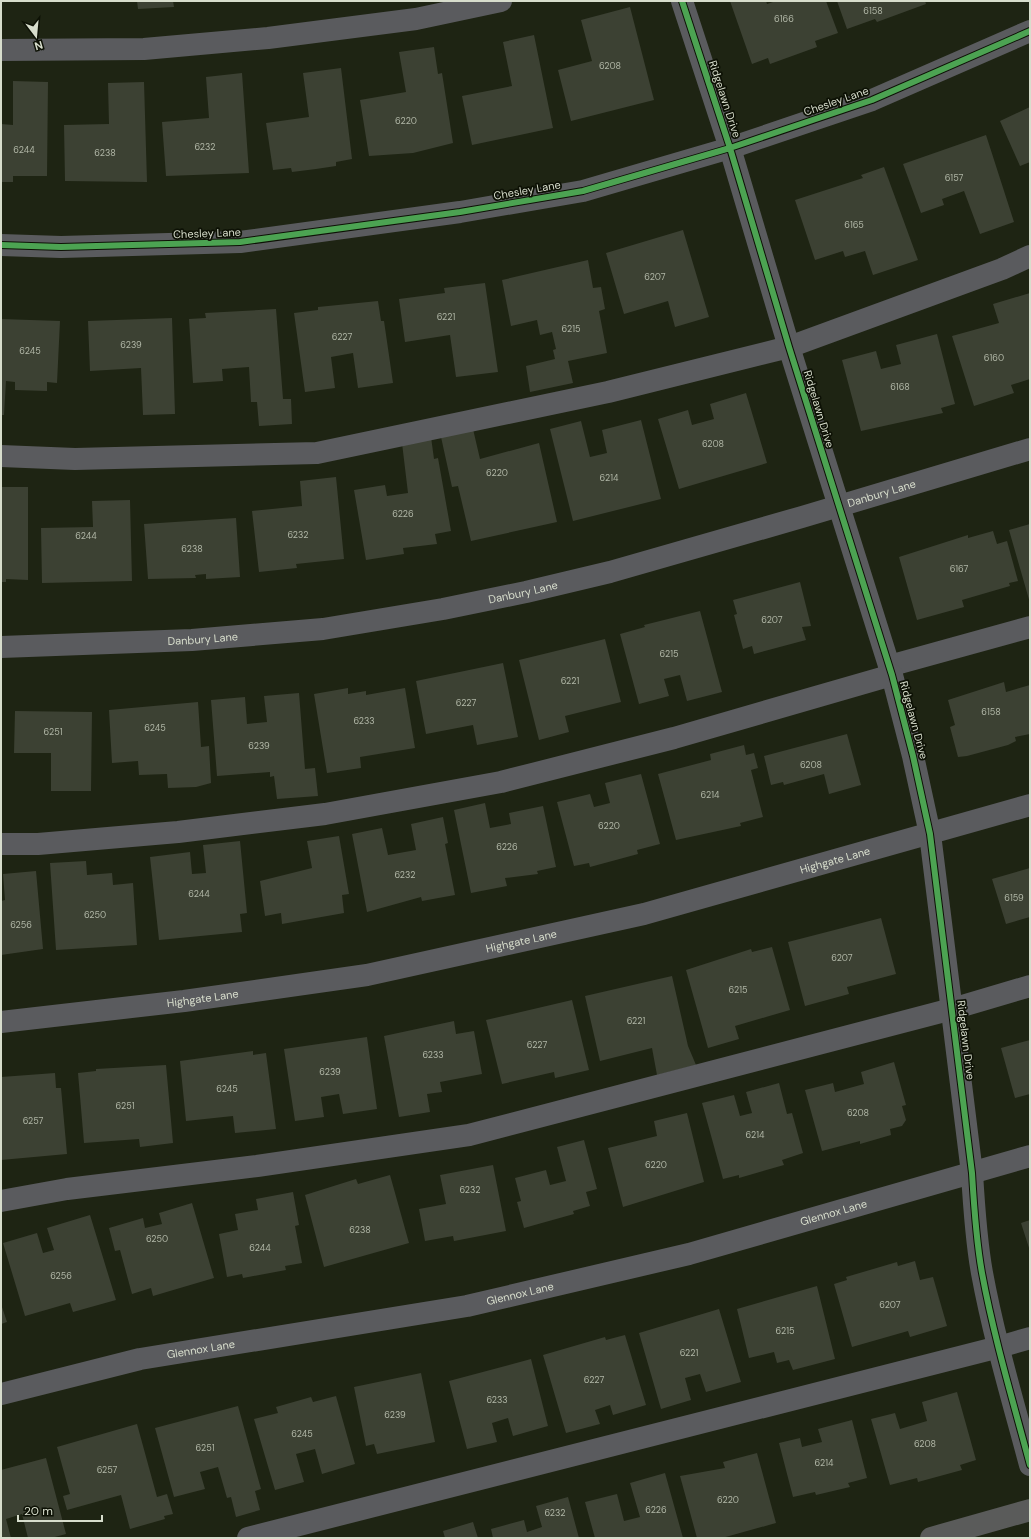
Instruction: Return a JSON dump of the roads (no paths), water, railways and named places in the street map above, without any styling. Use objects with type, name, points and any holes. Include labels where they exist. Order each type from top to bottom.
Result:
[{"type":"main road","points":[[931,1538],[1030,1510]]},
{"type":"street","points":[[1,50],[144,49],[268,38],[416,19],[501,1]]},
{"type":"street","name":"Ridgelawn Drive","points":[[682,1],[730,148],[789,347],[890,671],[913,756],[930,834],[972,1173],[975,1219],[982,1273],[999,1348],[1030,1465]]},
{"type":"street","name":"Chesley Lane","points":[[1,245],[61,247],[240,242],[460,212],[583,191],[730,148],[872,100],[1030,31]]},
{"type":"street","points":[[1,456],[75,460],[316,453],[608,392],[789,347],[1002,269],[1030,256]]},
{"type":"street","name":"Danbury Lane","points":[[1,647],[192,640],[315,630],[436,610],[526,592],[610,572],[1030,449]]},
{"type":"street","points":[[1,844],[38,844],[178,832],[325,814],[502,782],[674,738],[1030,627]]},
{"type":"street","name":"Highgate Lane","points":[[1,1022],[184,1000],[367,975],[644,914],[1030,805]]},
{"type":"street","points":[[1,1201],[67,1189],[257,1166],[469,1135],[952,1009],[1030,986]]},
{"type":"street","name":"Glennox Lane","points":[[1,1394],[140,1359],[467,1306],[689,1254],[1030,1156]]},
{"type":"street","points":[[248,1538],[999,1348],[1030,1338]]}]
